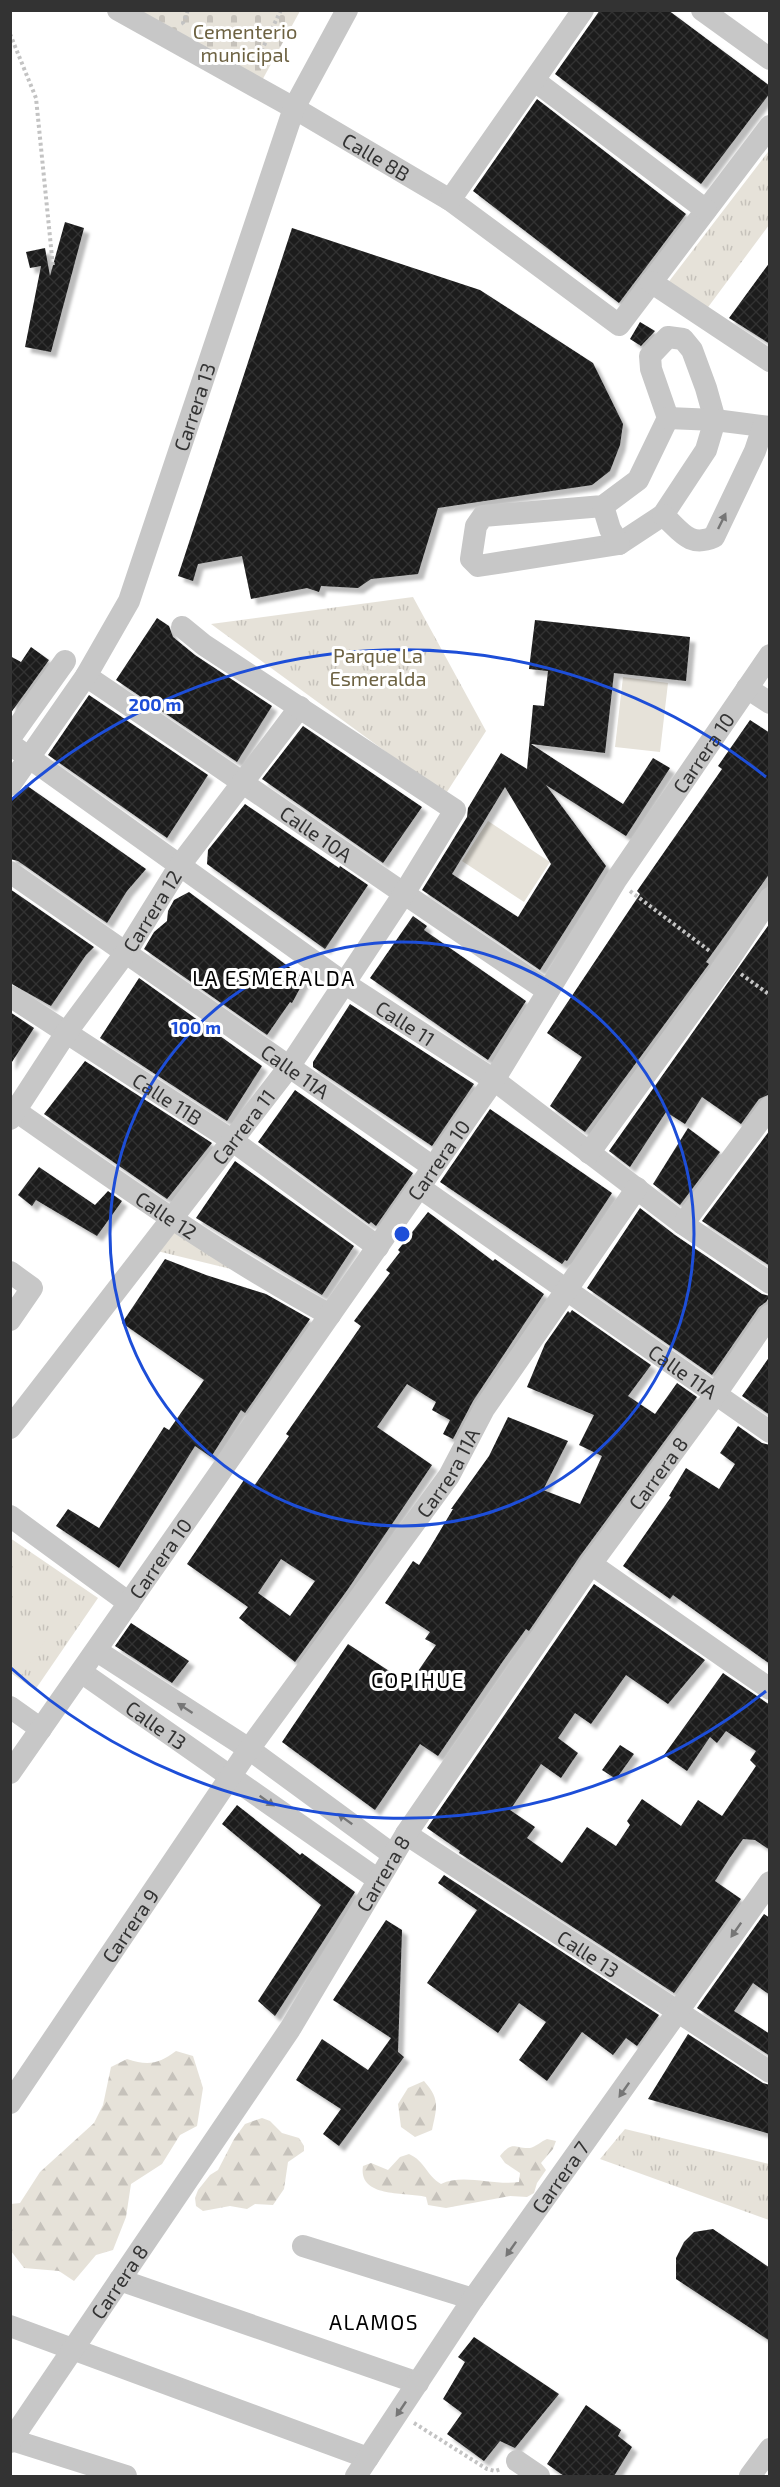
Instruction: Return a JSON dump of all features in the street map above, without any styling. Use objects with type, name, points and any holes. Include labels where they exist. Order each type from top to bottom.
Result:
[{"type":"street","name":"Calle 8B","points":[[118,10],[294,108],[450,200],[619,325],[651,282]]},
{"type":"street","name":"Carrera 13","points":[[10,785],[86,676],[129,601],[294,108],[347,10]]},
{"type":"street","points":[[450,200],[583,10]]},
{"type":"street","points":[[702,10],[770,59]]},
{"type":"street","points":[[535,81],[706,210]]},
{"type":"street","points":[[770,126],[651,282],[770,361]]},
{"type":"street","points":[[668,337],[683,339],[692,350],[715,420],[706,450],[663,515],[619,544],[477,566],[471,559],[476,526],[483,516],[603,506],[638,480],[668,418],[651,369],[650,356],[668,337]]},
{"type":"street","points":[[663,515],[693,542],[703,542],[714,537],[766,427],[715,420],[668,418]]},
{"type":"street","points":[[603,506],[610,529],[619,544]]},
{"type":"street","points":[[182,627],[204,645],[300,707]]},
{"type":"street","points":[[10,738],[65,661]]},
{"type":"street","name":"Carrera 10","points":[[10,1773],[494,1080],[616,880],[747,688],[768,661]]},
{"type":"street","name":"Calle 10A","points":[[86,676],[242,781],[403,895],[548,991]]},
{"type":"street","points":[[747,688],[770,703]]},
{"type":"street","name":"Carrera 12","points":[[12,1112],[126,952],[180,865],[300,707]]},
{"type":"street","name":"Carrera 11","points":[[10,1428],[289,1067],[403,895],[455,810],[300,707]]},
{"type":"street","name":"Calle 11","points":[[10,744],[344,983],[494,1080],[683,1224],[770,1283]]},
{"type":"street","name":"Calle 11A","points":[[10,872],[433,1167]]},
{"type":"street","points":[[589,1153],[726,964],[770,898]]},
{"type":"street","name":"Calle 11B","points":[[10,996],[233,1141],[378,1247]]},
{"type":"street","points":[[683,1224],[770,1107]]},
{"type":"street","name":"Calle 12","points":[[12,1112],[265,1279],[330,1314]]},
{"type":"street","name":"Calle 11A","points":[[419,1187],[770,1432]]},
{"type":"street","name":"Carrera 11A","points":[[249,1749],[448,1476],[484,1409],[637,1188]]},
{"type":"street","points":[[10,1272],[32,1288],[10,1320]]},
{"type":"street","name":"Carrera 8","points":[[14,2431],[73,2349],[290,2029],[392,1854],[591,1564],[715,1395],[770,1315]]},
{"type":"street","points":[[10,1516],[129,1603]]},
{"type":"street","points":[[591,1564],[770,1689]]},
{"type":"street","name":"Calle 13","points":[[97,1651],[249,1749],[392,1854]]},
{"type":"street","name":"Calle 13","points":[[81,1672],[377,1879]]},
{"type":"street","points":[[10,1707],[41,1729]]},
{"type":"street","name":"Carrera 9","points":[[10,2103],[249,1749]]},
{"type":"street","name":"Calle 13","points":[[406,1834],[770,2072]]},
{"type":"street","name":"Carrera 7","points":[[362,2467],[473,2299],[770,1882]]},
{"type":"street","points":[[303,2246],[473,2299]]},
{"type":"street","points":[[120,2280],[418,2383]]},
{"type":"street","points":[[10,2326],[73,2349],[362,2467]]},
{"type":"street","points":[[14,2431],[126,2476]]},
{"type":"street","points":[[750,2476],[770,2449]]},
{"type":"street","points":[[517,2461],[538,2476]]},
{"type":"path","points":[[188,10],[183,23],[193,29]]},
{"type":"path","points":[[235,50],[257,60],[281,10]]},
{"type":"path","points":[[10,34],[36,98],[53,267]]},
{"type":"path","points":[[616,880],[726,964],[770,994]]},
{"type":"path","points":[[398,2413],[487,2469],[495,2471],[511,2461],[517,2461]]},
{"type":"green space","name":"Cementerio municipal","points":[[122,11],[300,11],[259,86]]},
{"type":"green space","points":[[768,152],[769,225],[703,314],[667,284]]},
{"type":"green space","name":"Parque La Esmeralda","points":[[413,597],[486,731],[445,795],[211,624]]},
{"type":"green space","points":[[623,677],[668,683],[660,752],[615,747]]},
{"type":"green space","points":[[488,821],[550,862],[524,902],[462,861]]},
{"type":"green space","points":[[174,1227],[231,1269],[157,1251]]},
{"type":"green space","points":[[10,1538],[98,1598],[35,1690],[11,1673]]},
{"type":"green space","points":[[10,1615],[46,1639],[22,1675],[11,1667]]},
{"type":"green space","points":[[176,2051],[193,2056],[203,2088],[197,2126],[180,2135],[162,2164],[131,2184],[126,2217],[113,2250],[96,2255],[74,2281],[59,2271],[24,2268],[11,2251],[11,2204],[20,2203],[40,2172],[94,2123],[103,2105],[111,2067],[127,2059],[141,2063],[153,2063]]},
{"type":"green space","points":[[424,2081],[435,2098],[435,2115],[432,2130],[415,2137],[401,2127],[398,2104],[408,2088]]},
{"type":"green space","points":[[262,2118],[270,2121],[282,2133],[299,2138],[304,2146],[304,2151],[288,2162],[284,2189],[273,2205],[255,2204],[247,2209],[230,2206],[203,2211],[196,2206],[195,2198],[198,2190],[210,2175],[218,2170],[234,2139],[245,2124]]},
{"type":"green space","points":[[625,2129],[769,2164],[769,2220],[600,2159]]},
{"type":"green space","points":[[547,2139],[556,2141],[553,2149],[541,2163],[546,2170],[537,2183],[534,2193],[527,2197],[510,2196],[446,2208],[428,2205],[426,2197],[375,2189],[363,2176],[363,2166],[371,2163],[388,2170],[400,2157],[409,2154],[419,2160],[441,2184],[459,2180],[519,2182],[520,2173],[505,2163],[500,2156],[508,2148],[514,2146],[530,2148]]},
{"type":"building","points":[[600,10],[668,10],[770,86],[770,93],[701,184],[555,74]]},
{"type":"building","points":[[537,99],[686,214],[619,303],[473,191]]},
{"type":"building","points":[[65,222],[84,228],[51,352],[25,347],[41,266],[30,268],[26,252],[45,248],[50,276]]},
{"type":"building","points":[[292,228],[480,290],[593,363],[623,424],[620,445],[610,471],[592,485],[438,508],[418,574],[371,579],[358,588],[321,586],[319,592],[307,588],[251,599],[242,556],[198,564],[193,581],[178,576]]},
{"type":"building","points":[[770,262],[770,344],[729,318]]},
{"type":"building","points":[[640,322],[655,331],[641,346],[630,339]]},
{"type":"building","points":[[157,618],[169,626],[173,637],[195,655],[272,706],[237,762],[116,680]]},
{"type":"building","points":[[535,620],[690,637],[686,681],[614,673],[605,753],[531,744],[623,804],[653,758],[670,768],[626,836],[546,785],[606,866],[540,970],[422,890],[467,817],[468,808],[501,753],[527,769],[533,705],[544,706],[548,671],[529,669]],"holes":[[[505,787],[551,864],[518,917],[452,874]]]},
{"type":"building","points":[[31,647],[49,660],[10,714],[10,656],[21,662]]},
{"type":"building","points":[[89,695],[208,775],[167,838],[48,755]]},
{"type":"building","points":[[750,720],[770,733],[770,873],[706,962],[709,964],[585,1132],[550,1106],[582,1057],[547,1033],[640,894],[637,891],[722,769],[718,766]]},
{"type":"building","points":[[303,726],[422,807],[383,863],[262,779]]},
{"type":"building","points":[[26,785],[146,869],[127,891],[107,923],[18,861],[10,859],[10,798],[16,797]]},
{"type":"building","points":[[245,804],[368,885],[325,949],[207,864],[208,850]]},
{"type":"building","points":[[10,889],[94,947],[51,1006],[10,983]]},
{"type":"building","points":[[189,892],[305,979],[292,1003],[290,1002],[267,1035],[144,949],[154,932],[167,921],[168,911],[174,900]]},
{"type":"building","points":[[413,916],[427,926],[424,930],[526,1001],[488,1060],[370,978]]},
{"type":"building","points":[[770,923],[770,1094],[759,1099],[741,1124],[702,1097],[685,1124],[666,1112],[630,1167],[609,1151]]},
{"type":"building","points":[[139,978],[262,1066],[227,1121],[100,1038]]},
{"type":"building","points":[[350,1004],[474,1084],[432,1146],[313,1067],[313,1062]]},
{"type":"building","points":[[10,1012],[34,1028],[10,1065]]},
{"type":"building","points":[[85,1061],[212,1143],[167,1199],[44,1114]]},
{"type":"building","points":[[295,1090],[413,1173],[376,1226],[371,1222],[369,1224],[258,1142]]},
{"type":"building","points":[[490,1109],[612,1193],[567,1261],[565,1260],[562,1264],[440,1182]]},
{"type":"building","points":[[688,1128],[720,1152],[680,1205],[653,1184]]},
{"type":"building","points":[[770,1130],[770,1266],[702,1221]]},
{"type":"building","points":[[235,1161],[354,1246],[322,1295],[196,1218]]},
{"type":"building","points":[[39,1167],[95,1205],[108,1191],[122,1201],[97,1236],[36,1200],[32,1206],[18,1195]]},
{"type":"building","points":[[640,1208],[675,1235],[762,1294],[770,1296],[759,1307],[712,1375],[587,1288]]},
{"type":"building","points":[[428,1212],[493,1261],[495,1259],[544,1294],[473,1401],[453,1439],[443,1434],[450,1420],[432,1410],[436,1402],[407,1384],[377,1427],[432,1465],[348,1589],[295,1662],[239,1618],[248,1607],[187,1564],[244,1480],[254,1486],[289,1436],[286,1434],[361,1326],[354,1321],[390,1273],[386,1270],[400,1252],[398,1250]],"holes":[[[281,1559],[315,1581],[290,1616],[258,1593]]]},
{"type":"building","points":[[165,1259],[266,1294],[310,1319],[245,1413],[241,1410],[211,1457],[195,1446],[119,1568],[56,1526],[68,1509],[99,1528],[164,1427],[169,1430],[204,1380],[122,1323]]},
{"type":"building","points":[[572,1310],[651,1365],[628,1396],[655,1414],[677,1383],[697,1397],[580,1556],[529,1631],[526,1629],[438,1756],[420,1744],[375,1810],[282,1742],[348,1644],[412,1686],[414,1677],[436,1645],[425,1639],[430,1632],[385,1603],[413,1561],[419,1565],[453,1509],[451,1509],[489,1456],[508,1417],[568,1441],[543,1490],[580,1504],[602,1456],[579,1445],[594,1415],[527,1387],[545,1344],[568,1311],[570,1313]]},
{"type":"building","points":[[770,1356],[770,1415],[742,1396]]},
{"type":"building","points":[[738,1426],[762,1443],[770,1445],[770,1664],[673,1595],[670,1599],[623,1566],[671,1497],[669,1496],[686,1468],[719,1489],[735,1464],[720,1453]]},
{"type":"building","points":[[594,1584],[705,1660],[668,1704],[626,1675],[591,1724],[575,1713],[558,1738],[578,1753],[561,1778],[541,1764],[510,1810],[535,1827],[527,1838],[562,1863],[587,1827],[616,1846],[630,1825],[627,1821],[642,1799],[681,1826],[698,1800],[722,1816],[756,1766],[750,1760],[756,1751],[726,1731],[717,1743],[710,1737],[687,1771],[664,1755],[723,1673],[770,1705],[770,1850],[755,1840],[743,1839],[729,1859],[715,1881],[741,1899],[674,1993],[459,1853],[460,1851],[427,1828]]},
{"type":"building","points":[[131,1623],[189,1661],[172,1683],[115,1646]]},
{"type":"building","points":[[620,1745],[634,1754],[616,1779],[602,1770]]},
{"type":"building","points":[[237,1805],[300,1855],[302,1853],[355,1892],[275,2016],[258,2001],[321,1905],[222,1824]]},
{"type":"building","points":[[444,1875],[659,2015],[637,2046],[626,2038],[613,2055],[582,2032],[547,2081],[519,2060],[546,2022],[519,2003],[498,2033],[427,1983],[477,1910],[438,1883]]},
{"type":"building","points":[[764,1914],[770,1918],[770,1995],[753,1983],[734,2011],[770,2034],[770,2056],[697,2008]]},
{"type":"building","points":[[386,1920],[402,1930],[398,2052],[404,2057],[339,2146],[323,2134],[341,2109],[296,2080],[322,2039],[368,2070],[391,2038],[333,2000]]},
{"type":"building","points":[[688,2034],[763,2083],[770,2085],[770,2134],[648,2099]]},
{"type":"building","points":[[713,2229],[770,2268],[770,2341],[676,2279],[676,2258],[684,2242],[694,2232]]},
{"type":"building","points":[[474,2337],[559,2394],[515,2448],[500,2441],[484,2461],[447,2434],[462,2413],[443,2399],[465,2362],[458,2357]]},
{"type":"building","points":[[586,2405],[621,2430],[618,2436],[632,2447],[614,2476],[564,2476],[547,2464]]},
{"type":"district","name":"LA ESMERALDA","points":[[274,977]]},
{"type":"district","name":"COPIHUE","points":[[418,1679]]},
{"type":"district","name":"ALAMOS","points":[[374,2321]]}]
